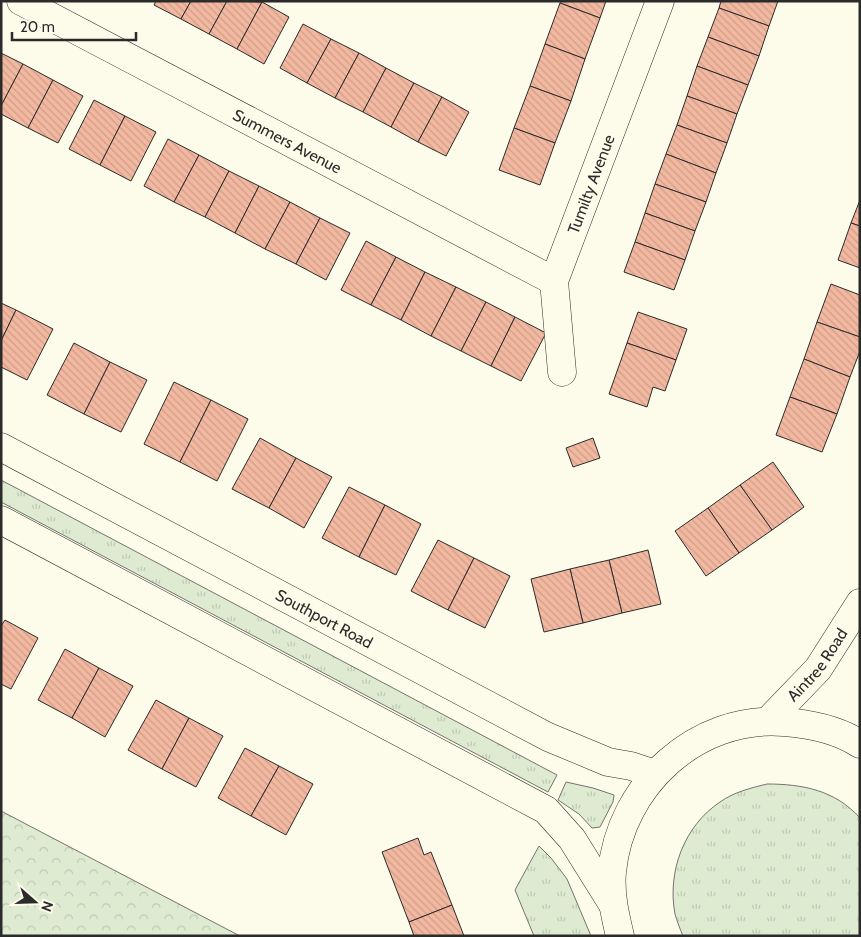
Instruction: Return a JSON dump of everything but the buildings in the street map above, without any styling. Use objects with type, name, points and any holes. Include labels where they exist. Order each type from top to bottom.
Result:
[{"type":"main road","name":"Summers Avenue","points":[[22,1],[554,281]]},
{"type":"main road","name":"Tumilty Avenue","points":[[562,372],[554,281],[660,1]]},
{"type":"main road","name":"Southport Road","points":[[1,447],[548,737],[608,762],[631,766],[655,774]]},
{"type":"main road","points":[[1,520],[546,810],[572,839],[612,903]]},
{"type":"main road","name":"Aintree Road","points":[[768,721],[818,669],[860,603]]},
{"type":"main road","points":[[620,936],[612,903],[612,872],[622,827],[639,794],[670,759],[699,739],[735,726],[768,721],[808,724],[828,730],[860,744]]},
{"type":"green space","points":[[1,480],[557,775],[548,792],[1,502]]},
{"type":"green space","points":[[566,782],[614,795],[613,802],[600,827],[592,828],[579,814],[558,800]]},
{"type":"green space","points":[[767,784],[793,785],[817,790],[840,801],[860,818],[860,936],[683,936],[675,914],[673,898],[676,866],[688,837],[707,812],[720,802],[737,793]]},
{"type":"green space","points":[[1,811],[240,936],[1,936]]},
{"type":"green space","points":[[539,846],[567,879],[591,936],[534,936],[515,890]]}]
